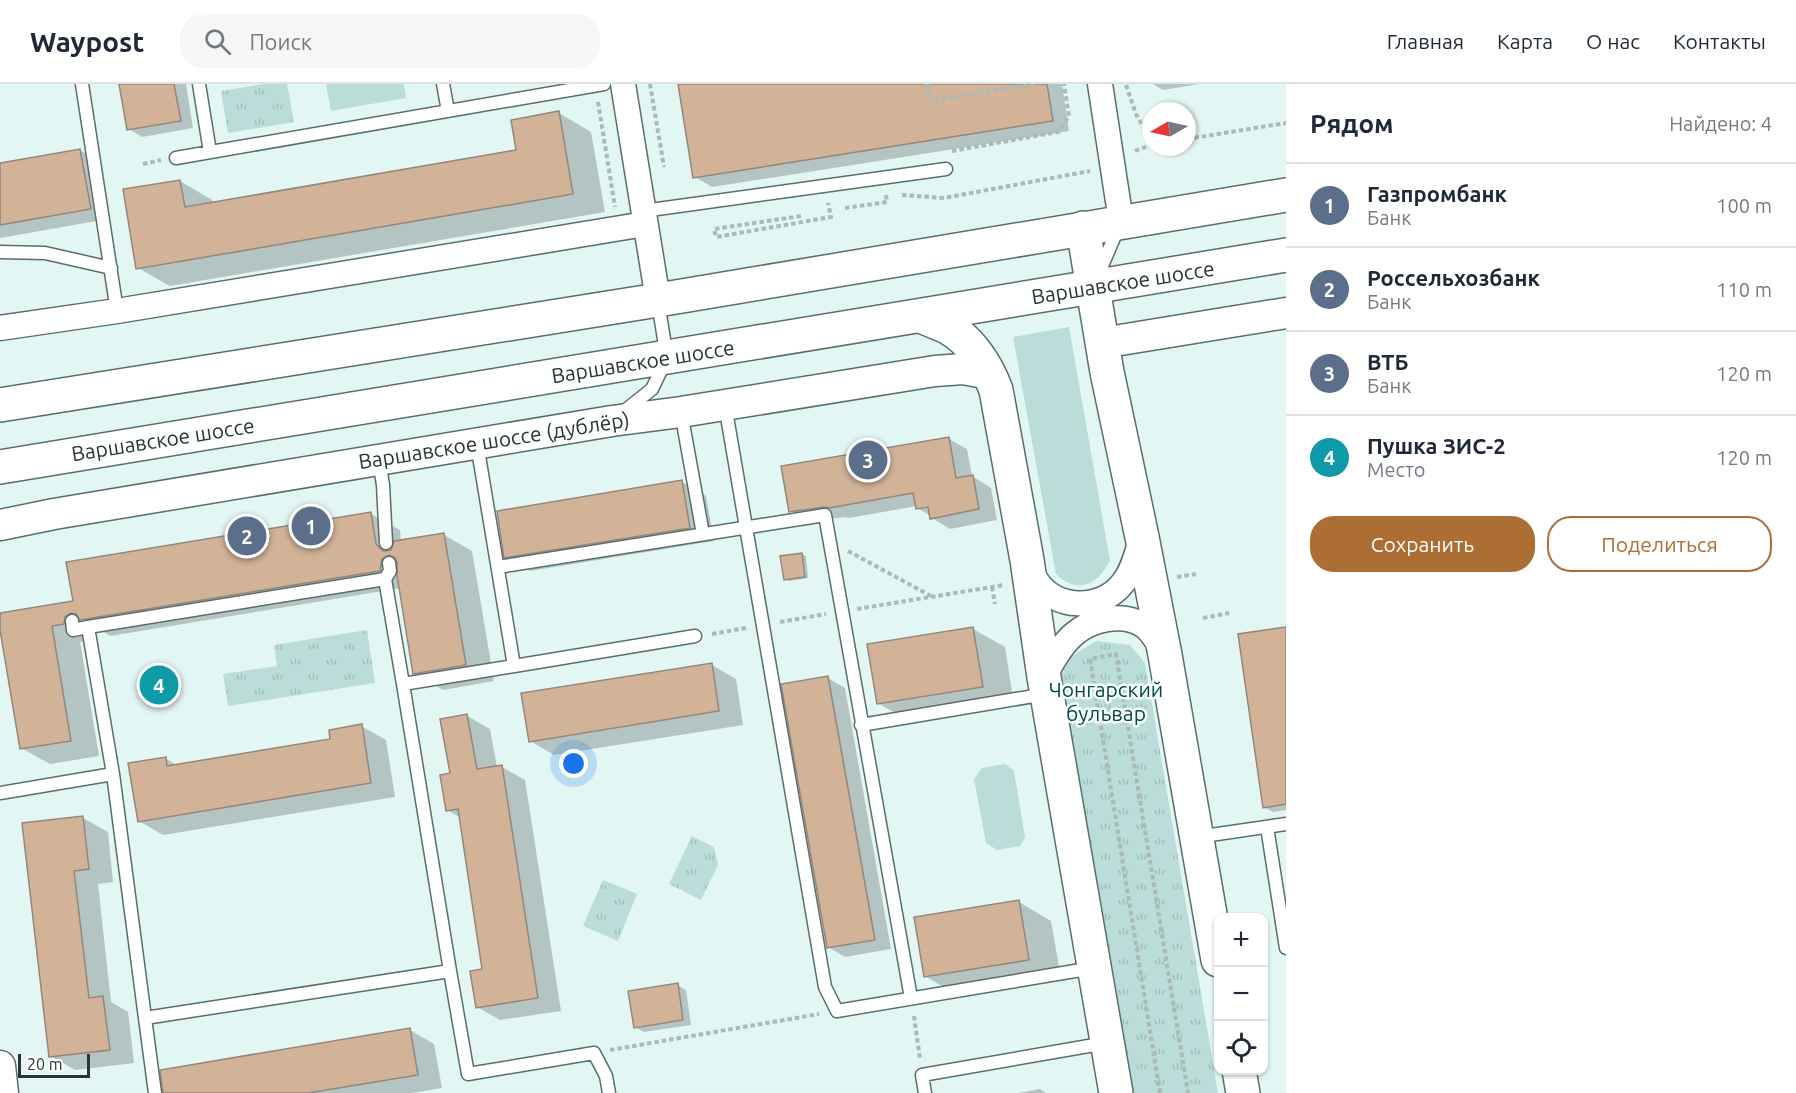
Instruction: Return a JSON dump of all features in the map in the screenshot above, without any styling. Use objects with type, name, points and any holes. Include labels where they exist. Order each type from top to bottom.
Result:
[{"type":"main road","points":[[0,405],[658,300],[1286,195]]},
{"type":"main road","points":[[1083,228],[1102,343],[1165,655],[1214,938]]},
{"type":"main road","name":"Варшавское шоссе","points":[[0,467],[1286,255]]},
{"type":"main road","points":[[921,316],[948,328],[970,345],[990,374],[996,390],[1027,560],[1045,686],[1116,1093]]},
{"type":"main road","points":[[1240,1075],[1243,1093]]},
{"type":"street","points":[[623,84],[658,300]]},
{"type":"street","points":[[1100,84],[1121,221]]},
{"type":"street","points":[[0,328],[619,229],[644,218]]},
{"type":"street","points":[[1102,343],[1286,313]]},
{"type":"street","name":"Варшавское шоссе (дублёр)","points":[[0,525],[379,459],[935,371],[963,369],[990,374]]},
{"type":"street","points":[[1027,560],[1037,582],[1055,598],[1079,604],[1103,600],[1122,585],[1142,537]]},
{"type":"street","points":[[1045,686],[1058,652],[1073,635],[1089,623],[1115,618],[1142,624],[1154,635],[1165,655]]},
{"type":"street","points":[[0,1066],[3,1093]]},
{"type":"lane","points":[[82,84],[117,311]]},
{"type":"lane","points":[[200,84],[210,152]]},
{"type":"lane","points":[[443,84],[448,111]]},
{"type":"lane","points":[[176,158],[599,85]]},
{"type":"lane","points":[[644,218],[946,169]]},
{"type":"lane","points":[[1093,288],[1121,221]]},
{"type":"lane","points":[[0,252],[45,253],[111,268]]},
{"type":"lane","points":[[612,421],[652,389],[667,358],[658,300]]},
{"type":"lane","points":[[725,405],[825,987],[837,1011],[1094,968]]},
{"type":"lane","points":[[681,412],[703,534]]},
{"type":"lane","points":[[477,444],[514,666]]},
{"type":"lane","points":[[379,459],[383,485],[386,543]]},
{"type":"lane","points":[[498,567],[825,514],[911,998]]},
{"type":"lane","points":[[389,563],[390,571],[385,579],[468,1074],[594,1053],[606,1076],[609,1093]]},
{"type":"lane","points":[[72,621],[74,630],[385,579]]},
{"type":"lane","points":[[88,627],[113,774],[155,1093]]},
{"type":"lane","points":[[403,684],[695,636]]},
{"type":"lane","points":[[861,725],[1045,686]]},
{"type":"lane","points":[[0,793],[113,774]]},
{"type":"lane","points":[[1196,838],[1286,824]]},
{"type":"lane","points":[[1267,827],[1286,948]]},
{"type":"lane","points":[[145,1018],[450,971]]},
{"type":"lane","points":[[925,1093],[922,1075],[1107,1043]]},
{"type":"path","points":[[650,84],[664,167]]},
{"type":"path","points":[[927,84],[929,101],[1034,84]]},
{"type":"path","points":[[952,152],[1058,132],[1069,116],[1064,84]]},
{"type":"path","points":[[1126,84],[1142,125]]},
{"type":"path","points":[[599,85],[619,229]]},
{"type":"path","points":[[1196,138],[1286,123]]},
{"type":"path","points":[[874,196],[886,194],[944,198],[1088,172]]},
{"type":"path","points":[[845,208],[887,202],[883,178]]},
{"type":"path","points":[[801,216],[714,229],[716,237],[831,217],[828,203]]},
{"type":"path","points":[[829,540],[932,597]]},
{"type":"path","points":[[1174,577],[1196,574]]},
{"type":"path","points":[[992,587],[995,604]]},
{"type":"path","points":[[1203,618],[1229,613]]},
{"type":"path","points":[[1160,1093],[1090,659],[1116,654],[1188,1093]]},
{"type":"path","points":[[911,998],[918,1042]]},
{"type":"path","points":[[594,1053],[837,1011]]},
{"type":"green space","points":[[263,84],[287,84],[294,122],[228,133],[221,91]]},
{"type":"green space","points":[[326,84],[404,84],[406,98],[331,111]]},
{"type":"green space","points":[[1069,327],[1110,561],[1093,581],[1079,585],[1072,584],[1056,574],[1013,337]]},
{"type":"green space","points":[[367,630],[375,683],[228,706],[223,674],[277,666],[274,645]]},
{"type":"green space","name":"Чонгарский бульвар","points":[[1096,641],[1130,645],[1145,663],[1218,1093],[1129,1093],[1056,679],[1069,658]]},
{"type":"green space","points":[[1005,764],[1014,771],[1025,837],[1020,846],[997,850],[986,843],[974,779],[982,768]]},
{"type":"green space","points":[[692,836],[714,847],[718,865],[701,900],[669,884]]},
{"type":"green space","points":[[603,880],[637,894],[618,941],[583,926]]},
{"type":"building","points":[[119,84],[174,84],[181,121],[127,130]]},
{"type":"building","points":[[678,84],[1047,84],[1053,121],[693,178]]},
{"type":"building","points":[[559,111],[573,194],[136,269],[123,189],[180,180],[185,207],[516,150],[511,120]]},
{"type":"building","points":[[80,149],[91,209],[0,225],[0,163]]},
{"type":"building","points":[[949,437],[956,478],[973,475],[979,509],[930,519],[928,507],[916,509],[913,493],[829,508],[789,512],[781,466]]},
{"type":"building","points":[[682,480],[690,528],[504,558],[497,511]]},
{"type":"building","points":[[371,512],[376,544],[383,551],[391,550],[394,541],[444,533],[466,665],[413,674],[397,575],[397,562],[389,555],[382,559],[380,571],[80,620],[76,614],[71,613],[65,617],[64,624],[52,626],[71,741],[20,749],[0,630],[0,613],[73,601],[66,562]]},
{"type":"building","points":[[802,553],[805,577],[784,580],[780,556]]},
{"type":"building","points":[[973,627],[983,687],[877,704],[867,644]]},
{"type":"building","points":[[1286,627],[1286,804],[1263,808],[1238,634]]},
{"type":"building","points":[[712,663],[719,711],[529,742],[521,693]]},
{"type":"building","points":[[828,676],[875,940],[827,948],[781,684]]},
{"type":"building","points":[[467,714],[477,769],[502,765],[538,998],[476,1008],[470,971],[482,969],[458,809],[446,811],[440,775],[450,773],[440,719]]},
{"type":"building","points":[[362,724],[371,783],[138,822],[128,763],[166,757],[167,766],[330,739],[329,730]]},
{"type":"building","points":[[83,816],[89,869],[74,871],[89,998],[103,996],[110,1050],[49,1057],[22,823]]},
{"type":"building","points":[[1019,900],[1029,960],[924,977],[914,917]]},
{"type":"building","points":[[678,983],[683,1020],[634,1028],[628,991]]},
{"type":"building","points":[[410,1028],[418,1075],[308,1093],[163,1093],[160,1070]]},
{"type":"place","name":"ВТБ","points":[[868,460]]},
{"type":"place","name":"Газпромбанк","points":[[311,526]]},
{"type":"place","name":"Россельхозбанк","points":[[247,536]]},
{"type":"place","name":"Пушка ЗИС-2","points":[[159,685]]}]
